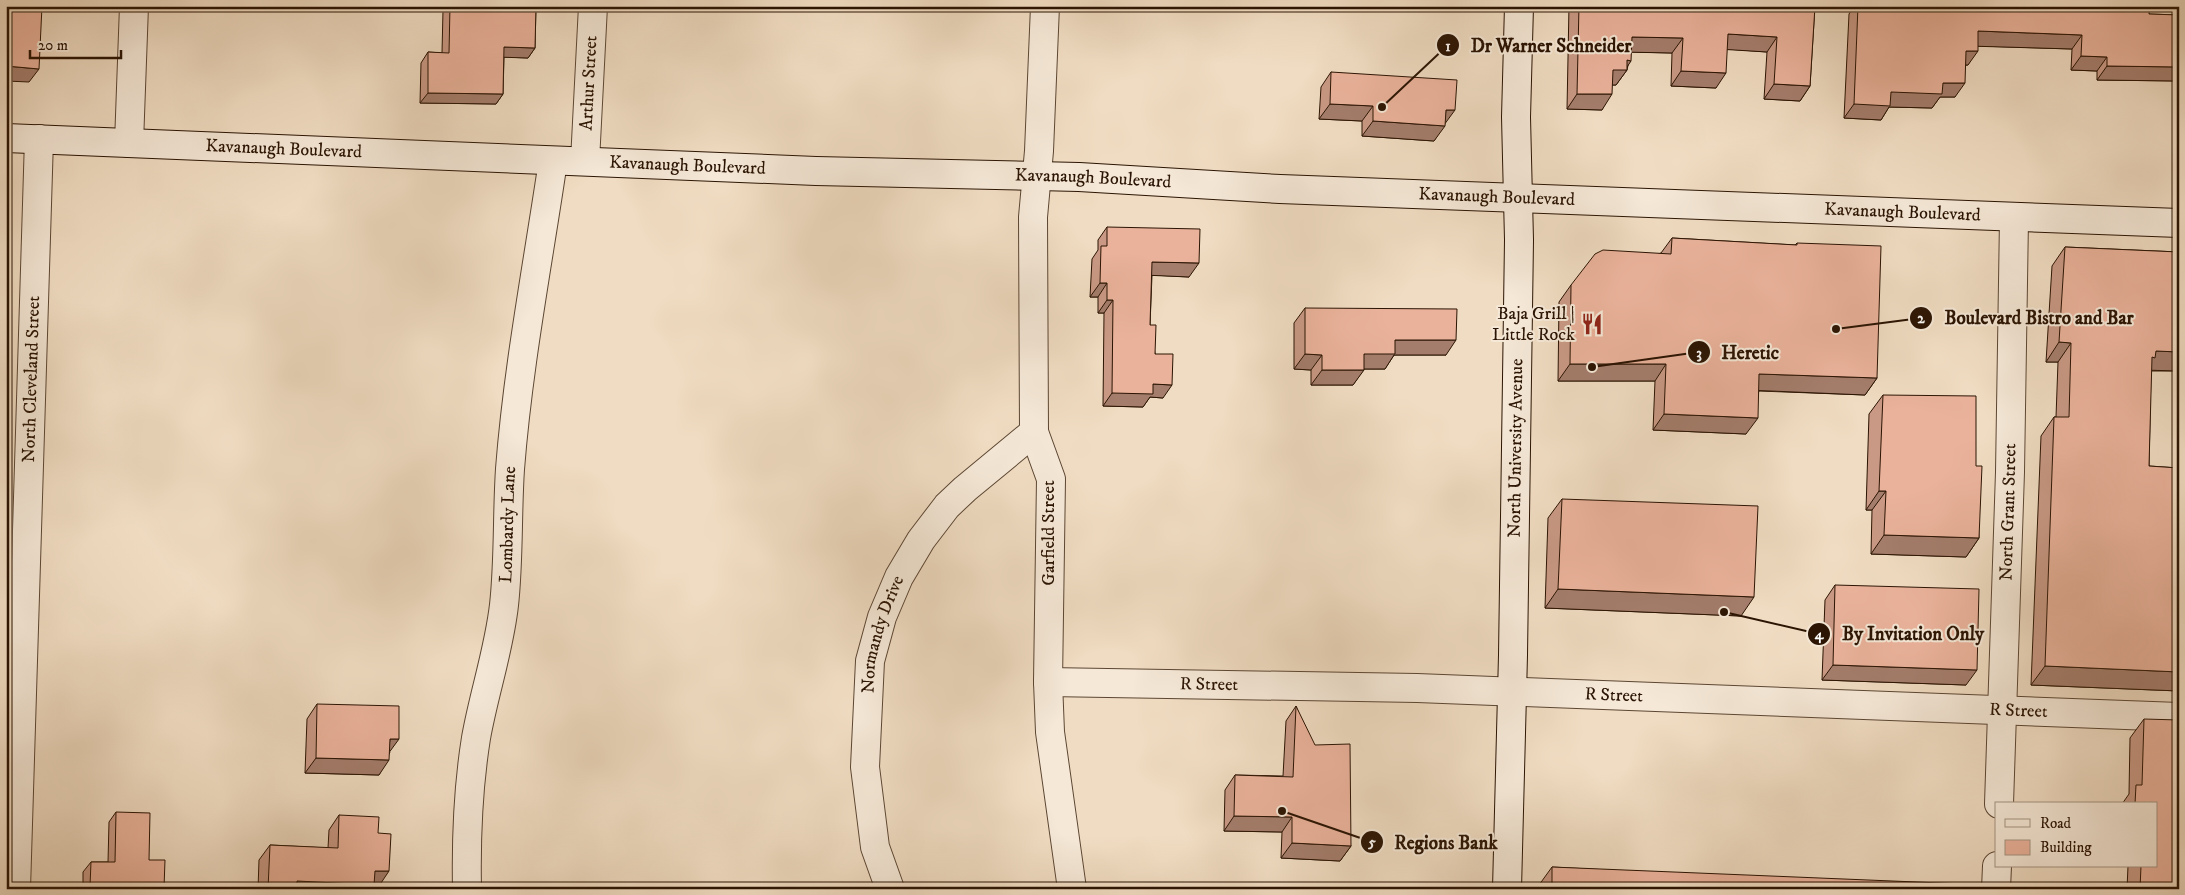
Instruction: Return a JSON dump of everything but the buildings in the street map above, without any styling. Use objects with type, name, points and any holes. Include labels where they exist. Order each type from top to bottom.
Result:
[{"type":"street","points":[[129,143],[134,6]]},
{"type":"street","name":"Arthur Street","points":[[585,161],[593,6]]},
{"type":"street","name":"Garfield Street","points":[[1045,6],[1037,178],[1033,217],[1034,432],[1051,479],[1048,682],[1050,732],[1072,889]]},
{"type":"street","name":"North University Avenue","points":[[1507,889],[1512,692],[1519,197],[1516,117],[1519,6]]},
{"type":"street","name":"Kavanaugh Boulevard","points":[[6,138],[816,171],[1037,178],[1080,177],[1280,188],[2014,219],[2179,223]]},
{"type":"street","name":"North Cleveland Street","points":[[16,889],[16,534],[39,139]]},
{"type":"street","name":"Lombardy Lane","points":[[467,889],[468,788],[476,736],[496,657],[504,604],[512,458],[519,389],[553,161]]},
{"type":"street","name":"North Grant Street","points":[[1999,802],[2010,472],[2014,219]]},
{"type":"street","name":"Normandy Drive","points":[[890,889],[875,847],[865,767],[870,661],[882,617],[899,577],[921,540],[947,506],[964,489],[1034,432]]},
{"type":"street","name":"R Street","points":[[1048,682],[1410,688],[2002,711],[2034,710],[2179,717]]},
{"type":"street","points":[[1996,889],[1997,868]]},
{"type":"place","name":"Dr Warner Schneider","points":[[1382,107]]},
{"type":"place","name":"Baja Grill | Little Rock","points":[[1592,324]]},
{"type":"place","name":"Boulevard Bistro and Bar","points":[[1836,329]]},
{"type":"place","name":"Heretic","points":[[1592,367]]},
{"type":"place","name":"By Invitation Only","points":[[1724,612]]},
{"type":"place","name":"Regions Bank","points":[[1282,811]]}]
